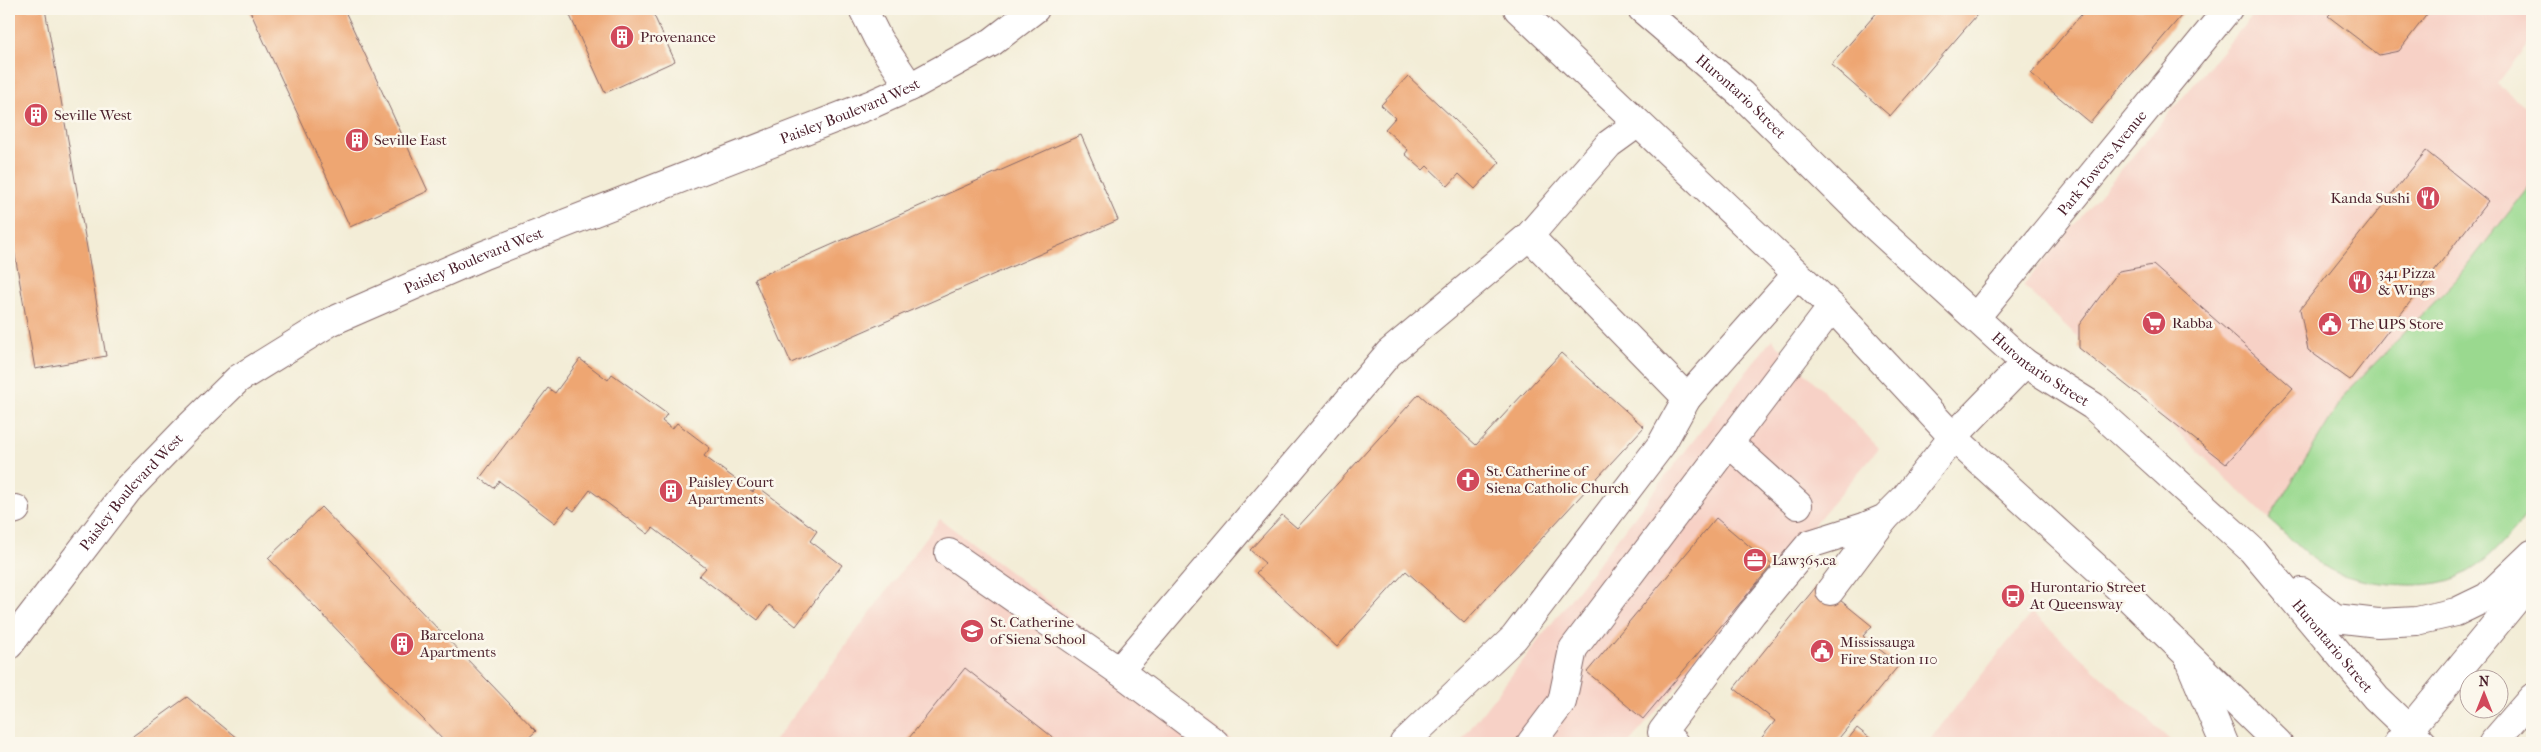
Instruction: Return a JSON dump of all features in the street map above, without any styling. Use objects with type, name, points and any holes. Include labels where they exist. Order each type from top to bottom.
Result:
[{"type":"main road","points":[[863,9],[878,39],[910,87]]},
{"type":"main road","name":"Paisley Boulevard West","points":[[9,645],[128,490],[188,428],[238,379],[321,327],[424,279],[872,104],[910,87],[992,42],[1036,9]]},
{"type":"main road","points":[[1518,9],[1832,308],[1953,437],[2121,590],[2278,743]]},
{"type":"main road","name":"Hurontario Street","points":[[1642,9],[1741,94],[1868,220],[2025,363],[2093,406],[2252,550],[2410,739]]},
{"type":"main road","name":"Park Towers Avenue","points":[[1976,317],[2228,9]]},
{"type":"main road","points":[[1119,671],[1389,353],[1529,236],[1609,144],[1638,123]]},
{"type":"main road","points":[[1529,236],[1687,398]]},
{"type":"main road","points":[[1404,743],[1514,638],[1661,445],[1687,398],[1796,275]]},
{"type":"main road","points":[[1531,743],[1562,702],[1573,649],[1832,308]]},
{"type":"main road","points":[[1830,591],[1885,518],[1904,499],[1953,437],[2025,363]]},
{"type":"main road","points":[[1729,444],[1798,505]]},
{"type":"main road","points":[[1674,743],[1662,732],[1752,613],[1810,544],[1864,527],[1885,518]]},
{"type":"main road","points":[[2252,550],[2335,618],[2378,623],[2417,621],[2456,612],[2487,597],[2532,554]]},
{"type":"main road","points":[[949,554],[1119,671],[1215,743]]},
{"type":"main road","points":[[2410,739],[2532,580]]},
{"type":"main road","points":[[2187,654],[2224,743]]},
{"type":"main road","points":[[2493,743],[2532,698]]},
{"type":"shaded area","points":[[2258,9],[2532,9],[2532,38],[2497,84],[2532,111],[2532,183],[2456,280],[2346,393],[2269,519],[2023,285]]},
{"type":"shaded area","points":[[1772,339],[1879,448],[1629,743],[1459,743]]},
{"type":"shaded area","name":"St. Catherine of Siena School","points":[[940,519],[1235,743],[773,743]]},
{"type":"shaded area","points":[[2032,612],[2173,743],[1927,743]]},
{"type":"green space","points":[[2532,183],[2532,508],[2500,546],[2485,560],[2469,571],[2452,579],[2433,584],[2382,583],[2352,578],[2330,570],[2310,556],[2269,519],[2346,393],[2456,280]]},
{"type":"building","name":"Seville West","points":[[9,9],[45,9],[106,356],[35,369],[9,221]]},
{"type":"building","name":"Seville East","points":[[249,9],[344,9],[428,191],[350,227]]},
{"type":"building","name":"Provenance","points":[[567,9],[651,9],[675,61],[605,93]]},
{"type":"building","points":[[1880,9],[1982,9],[1890,116],[1831,65]]},
{"type":"building","points":[[2086,9],[2187,9],[2090,123],[2031,74]]},
{"type":"building","points":[[2326,9],[2431,9],[2399,51],[2379,55],[2328,16],[2331,13]]},
{"type":"building","points":[[1408,76],[1500,162],[1475,189],[1459,174],[1448,186],[1427,166],[1423,170],[1405,154],[1408,150],[1385,129],[1395,118],[1381,105]]},
{"type":"building","points":[[1081,135],[1118,220],[791,363],[754,279]]},
{"type":"building","points":[[2426,151],[2488,201],[2350,380],[2308,350],[2300,309]]},
{"type":"building","points":[[2153,265],[2293,388],[2226,464],[2079,348],[2079,325],[2119,271]]},
{"type":"building","name":"St. Catherine of Siena Catholic Church","points":[[1561,353],[1644,427],[1464,623],[1406,571],[1337,647],[1256,573],[1265,563],[1250,550],[1282,515],[1297,528],[1419,394],[1476,445]]},
{"type":"building","name":"Paisley Court Apartments","points":[[580,359],[608,380],[612,374],[667,414],[662,421],[672,429],[677,423],[710,448],[704,456],[753,492],[757,486],[817,531],[810,541],[842,565],[796,626],[769,605],[758,620],[699,576],[706,568],[653,528],[648,534],[590,490],[574,511],[568,507],[555,523],[499,481],[494,488],[480,478],[548,388],[555,393]]},
{"type":"building","name":"Barcelona Apartments","points":[[321,507],[536,731],[523,743],[446,743],[268,558]]},
{"type":"building","points":[[1716,518],[1772,565],[1643,719],[1587,672]]},
{"type":"building","name":"Mississauga Fire Station 110","points":[[1819,583],[1872,626],[1863,636],[1899,665],[1835,743],[1762,743],[1759,741],[1775,721],[1734,688]]},
{"type":"building","points":[[965,668],[1060,743],[905,743]]},
{"type":"building","points":[[187,697],[243,743],[123,743]]},
{"type":"building","points":[[1857,728],[1876,743],[1845,743]]},
{"type":"place","name":"Provenance","points":[[622,37]]},
{"type":"place","name":"Seville West","points":[[36,115]]},
{"type":"place","name":"Seville East","points":[[357,140]]},
{"type":"place","name":"Kanda Sushi","points":[[2428,198]]},
{"type":"place","name":"341 Pizza & Wings","points":[[2360,282]]},
{"type":"place","name":"Rabba","points":[[2154,323]]},
{"type":"place","name":"The UPS Store","points":[[2330,324]]},
{"type":"place","name":"St. Catherine of Siena Catholic Church","points":[[1468,480]]},
{"type":"place","name":"Paisley Court Apartments","points":[[671,491]]},
{"type":"place","name":"Law365.ca","points":[[1755,560]]},
{"type":"place","name":"Hurontario Street At Queensway","points":[[2013,596]]},
{"type":"place","name":"St. Catherine of Siena School","points":[[972,631]]},
{"type":"place","name":"Barcelona Apartments","points":[[402,644]]},
{"type":"place","name":"Mississauga Fire Station 110","points":[[1822,651]]}]
